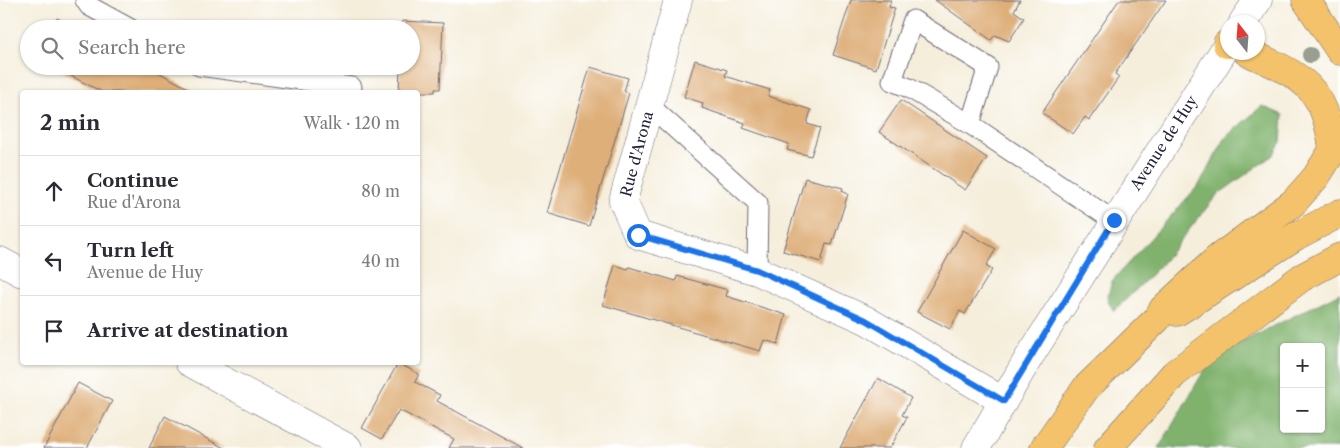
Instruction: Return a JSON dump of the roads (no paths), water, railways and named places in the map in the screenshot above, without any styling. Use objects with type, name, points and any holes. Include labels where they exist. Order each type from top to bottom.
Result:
[{"type":"main road","points":[[1306,0],[1340,51]]},
{"type":"main road","points":[[1044,448],[1086,388],[1157,319],[1163,308],[1205,269],[1293,203],[1316,177],[1333,150],[1330,125],[1320,103],[1305,82],[1265,60]]},
{"type":"main road","points":[[1157,319],[1179,311],[1296,236],[1340,213]]},
{"type":"main road","points":[[1301,278],[1340,217]]},
{"type":"main road","points":[[1108,448],[1174,374],[1301,278],[1340,257]]},
{"type":"street","name":"Rue d'Arona","points":[[678,0],[623,201],[638,235],[757,270],[866,320],[1004,401]]},
{"type":"street","points":[[1248,15],[1258,0]]},
{"type":"street","name":"Avenue de Huy","points":[[976,448],[1114,220],[1220,55]]},
{"type":"street","points":[[0,261],[20,272]]},
{"type":"street","points":[[195,365],[348,448]]},
{"type":"lane","points":[[85,0],[89,6],[115,20]]},
{"type":"lane","points":[[970,124],[988,67],[913,20],[892,82],[909,88],[970,124],[1114,220]]},
{"type":"lane","points":[[265,75],[352,87]]},
{"type":"lane","points":[[650,106],[758,202],[757,270]]}]
